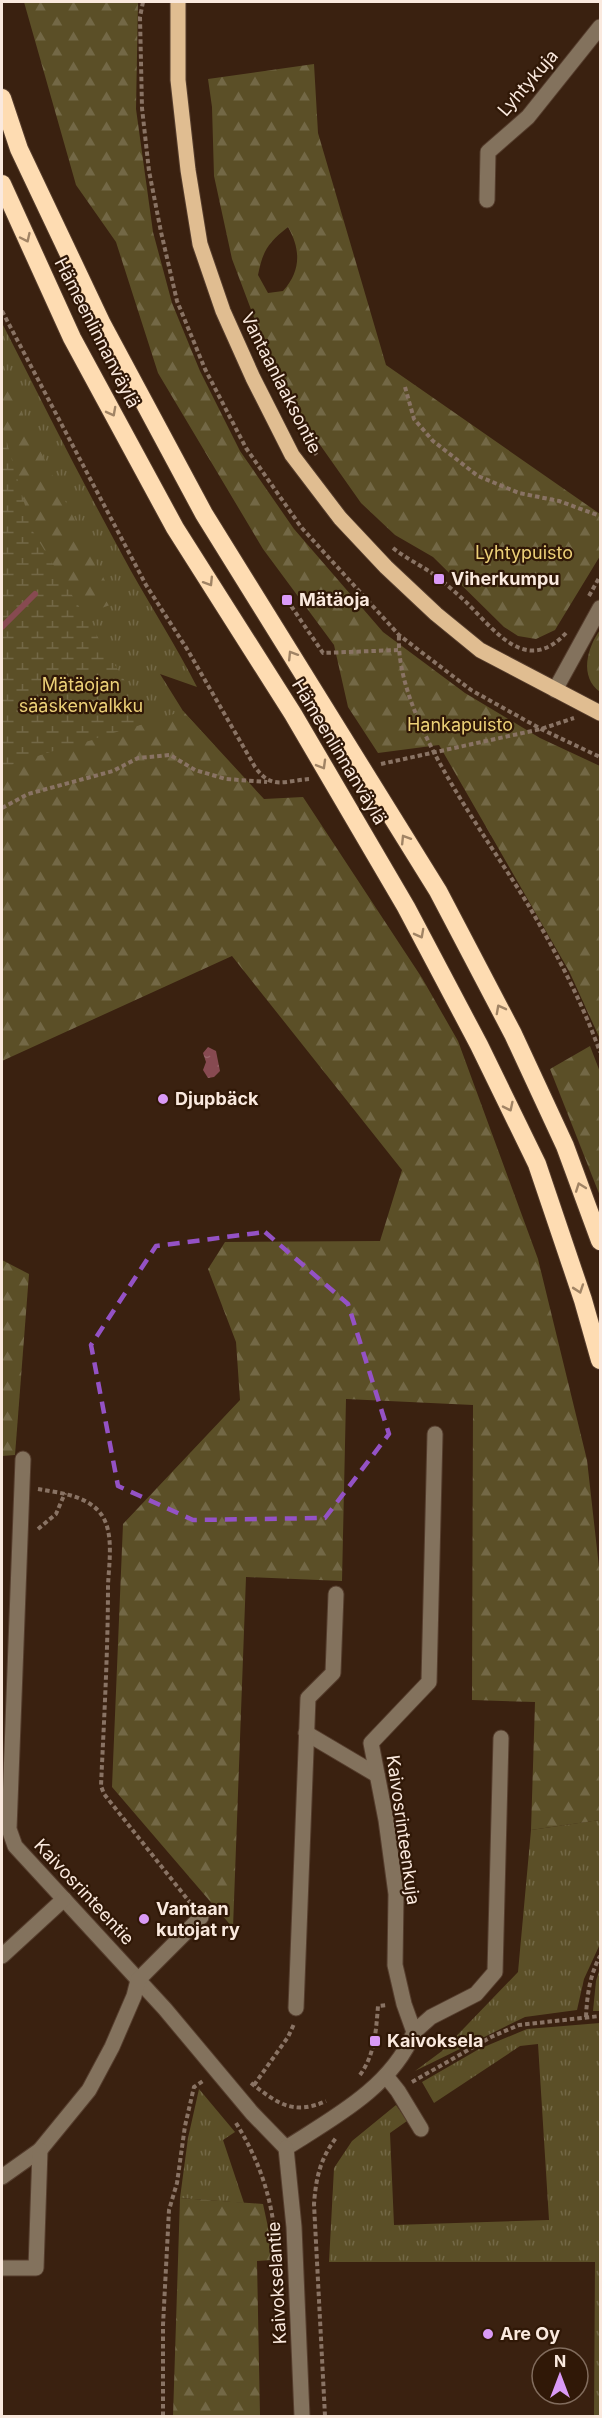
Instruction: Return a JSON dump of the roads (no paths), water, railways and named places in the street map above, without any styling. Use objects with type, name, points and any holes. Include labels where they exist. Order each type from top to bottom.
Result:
[{"type":"highway","name":"Hämeenlinnanväylä","points":[[2,98],[19,149],[102,324],[204,514],[438,891],[513,1034],[565,1146],[600,1241]]},
{"type":"highway","name":"Hämeenlinnanväylä","points":[[2,184],[72,338],[175,528],[293,714],[394,887],[479,1045],[537,1164],[583,1300],[600,1360]]},
{"type":"main road","name":"Vantaanlaaksontie","points":[[178,2],[178,80],[188,170],[200,244],[223,311],[253,378],[292,455],[340,518],[386,567],[436,614],[480,650],[600,713]]},
{"type":"street","name":"Lyhtykuja","points":[[487,200],[488,152],[528,117],[600,27]]},
{"type":"street","points":[[555,690],[600,608]]},
{"type":"street","name":"Kaivosrinteenkuja","points":[[414,2032],[404,2004],[395,1965],[396,1894],[371,1743],[429,1682],[435,1434]]},
{"type":"street","name":"Kaivosrinteentie","points":[[23,1459],[9,1829],[15,1846],[138,1980],[286,2148]]},
{"type":"street","points":[[296,2008],[308,1698],[333,1672],[336,1594]]},
{"type":"street","points":[[306,1732],[377,1775]]},
{"type":"street","points":[[286,2148],[332,2119],[386,2076],[401,2058],[414,2032],[431,2017],[476,1994],[495,1972],[501,1738]]},
{"type":"street","points":[[2,1956],[64,1899]]},
{"type":"street","points":[[2,2177],[40,2150],[89,2090],[112,2047],[134,1996],[138,1980],[201,1917]]},
{"type":"street","points":[[386,2076],[422,2129]]},
{"type":"street","name":"Kaivokselantie","points":[[286,2148],[294,2227],[302,2416]]},
{"type":"street","points":[[2,2268],[36,2268],[40,2150]]},
{"type":"water","points":[[208,1047],[216,1051],[220,1071],[214,1077],[208,1078],[203,1070],[206,1062],[203,1053]]},
{"type":"waterway","name":"Mätäoja","points":[[2,627],[35,594]]},
{"type":"place","name":"Viherkumpu","points":[[439,579]]},
{"type":"place","name":"Mätäoja","points":[[287,600]]},
{"type":"place","name":"Djupbäck","points":[[163,1099]]},
{"type":"place","name":"Vantaan kutojat ry","points":[[144,1919]]},
{"type":"place","name":"Kaivoksela","points":[[375,2041]]},
{"type":"place","name":"Are Oy","points":[[488,2334]]},
{"type":"park label","name":"Lyhtypuisto","points":[[524,553]]},
{"type":"park label","name":"Mätäojan sääskenvalkku","points":[[81,695]]},
{"type":"park label","name":"Hankapuisto","points":[[460,725]]}]
